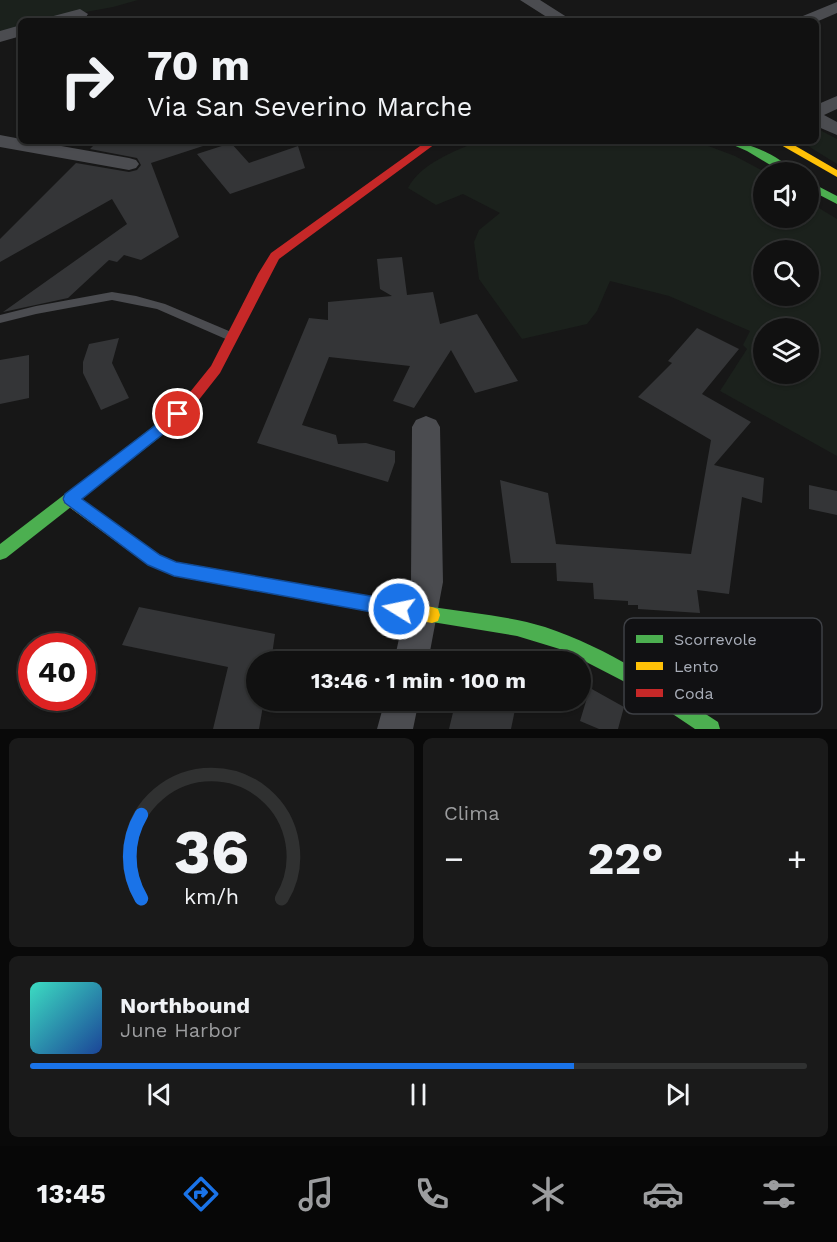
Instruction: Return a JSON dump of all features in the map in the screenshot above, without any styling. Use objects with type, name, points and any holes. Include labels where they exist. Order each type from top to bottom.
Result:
[{"type":"street","points":[[521,2],[538,18]]},
{"type":"street","points":[[521,2],[558,18]]},
{"type":"street","points":[[811,18],[837,7]]},
{"type":"street","points":[[64,18],[80,14]]},
{"type":"street","points":[[819,29],[837,21]]},
{"type":"street","points":[[0,37],[18,31]]},
{"type":"street","points":[[819,111],[837,102]]},
{"type":"street","points":[[819,120],[837,129]]},
{"type":"street","points":[[0,141],[129,164]]},
{"type":"street","points":[[0,553],[155,432],[198,394],[217,368],[263,273],[275,256],[430,144]]},
{"type":"street","points":[[784,144],[837,174]]},
{"type":"street","points":[[745,145],[773,162]]},
{"type":"street","points":[[819,190],[837,201]]},
{"type":"street","points":[[413,651],[427,582],[426,427]]},
{"type":"street","points":[[70,499],[154,560],[174,569],[542,634],[586,650],[624,674]]},
{"type":"street","points":[[395,729],[399,711]]},
{"type":"street","points":[[687,714],[711,729]]},
{"type":"lane","points":[[0,319],[36,310],[123,296],[176,312],[210,330],[232,337]]},
{"type":"shaded area","points":[[0,0],[138,0],[52,18],[18,18],[18,27],[0,32]]},
{"type":"shaded area","points":[[819,130],[837,139],[837,164],[805,144],[819,144]]},
{"type":"shaded area","points":[[472,144],[703,144],[753,166],[753,228],[819,228],[819,208],[837,219],[837,456],[720,391],[747,349],[743,345],[750,331],[669,296],[610,281],[597,311],[587,324],[522,339],[479,279],[474,242],[479,230],[500,213],[463,194],[436,205],[408,188],[414,179],[430,165]]},
{"type":"building","points":[[95,144],[203,144],[203,146],[151,163],[179,237],[141,260],[124,255],[117,262],[109,260],[68,298],[3,312],[127,224],[112,199],[0,262],[0,239],[76,163],[129,172],[137,170],[141,165],[137,158],[90,149]]},
{"type":"building","points":[[232,144],[249,163],[298,146],[305,168],[230,194],[197,154]]},
{"type":"building","points":[[402,257],[407,295],[433,292],[440,324],[477,314],[518,381],[475,393],[451,350],[414,408],[393,401],[410,366],[329,357],[302,425],[336,435],[338,444],[366,443],[395,451],[395,462],[388,482],[257,443],[309,318],[328,320],[328,302],[392,296],[380,289],[377,259]]},
{"type":"building","points":[[697,328],[739,349],[702,394],[751,422],[714,465],[764,478],[762,503],[742,497],[729,594],[697,590],[700,613],[638,609],[638,605],[628,605],[628,601],[594,599],[593,583],[557,581],[556,563],[511,563],[500,480],[548,493],[556,544],[691,554],[711,440],[638,397],[672,363],[668,361]]},
{"type":"building","points":[[119,338],[112,363],[129,398],[101,410],[83,373],[83,362],[89,344]]},
{"type":"building","points":[[29,355],[29,398],[0,404],[0,360]]},
{"type":"building","points":[[809,485],[837,491],[837,515],[809,509]]},
{"type":"building","points":[[139,607],[275,634],[273,651],[246,651],[246,711],[262,711],[259,729],[213,729],[228,667],[122,645]]},
{"type":"building","points":[[591,689],[624,707],[618,729],[599,729],[580,721],[583,711],[591,711]]},
{"type":"building","points":[[453,711],[515,711],[511,729],[449,729]]},
{"type":"traffic: fast","points":[[737,144],[751,149],[772,162]]},
{"type":"traffic: fast","points":[[819,190],[837,201]]},
{"type":"traffic: fast","points":[[0,553],[155,433],[189,402]]},
{"type":"traffic: fast","points":[[432,615],[489,623],[544,635],[589,653],[624,672]]},
{"type":"traffic: fast","points":[[688,714],[711,729]]},
{"type":"traffic: slow","points":[[784,144],[837,174]]},
{"type":"traffic: slow","points":[[70,499],[154,560],[174,569],[432,615]]},
{"type":"traffic: jam","points":[[189,402],[216,370],[275,256],[430,144]]},
{"type":"route","points":[[178,414],[70,499],[154,560],[174,569],[399,609]]}]
